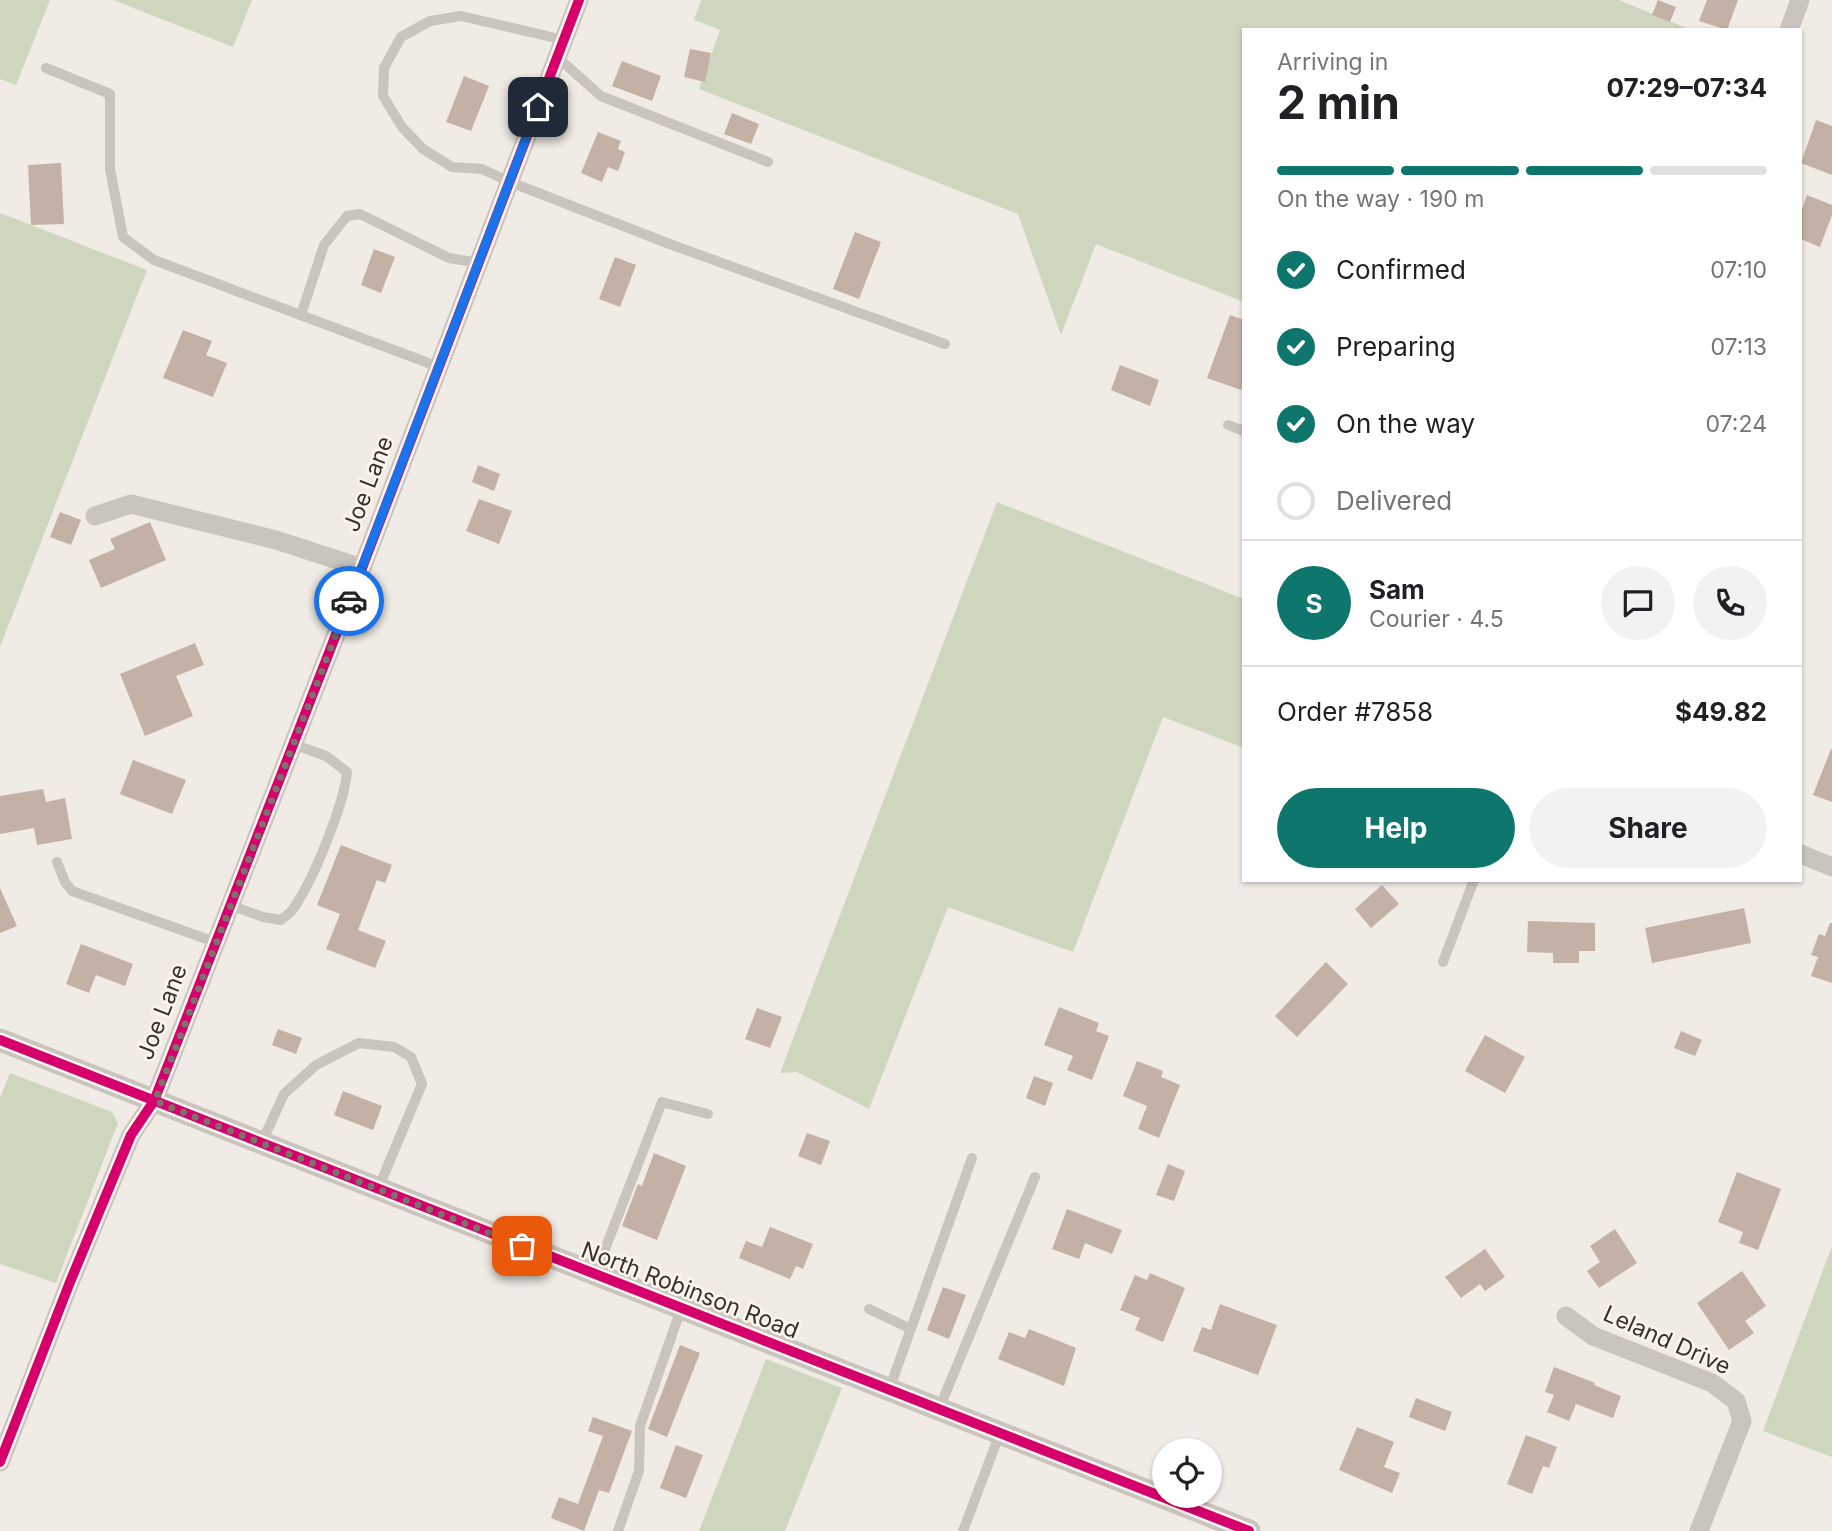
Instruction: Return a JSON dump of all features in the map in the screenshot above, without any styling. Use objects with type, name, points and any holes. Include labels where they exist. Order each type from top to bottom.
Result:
[{"type":"street","name":"Joe Lane","points":[[0,1462],[131,1135],[155,1101],[579,0]]},
{"type":"street","points":[[1790,28],[1800,0]]},
{"type":"street","points":[[95,516],[131,504],[276,540],[362,568]]},
{"type":"street","points":[[1802,854],[1832,867]]},
{"type":"street","name":"North Robinson Road","points":[[2,1046],[155,1101],[1249,1531]]},
{"type":"street","name":"Leland Drive","points":[[1566,1316],[1593,1336],[1712,1383],[1737,1401],[1742,1421],[1699,1531]]},
{"type":"lane","points":[[768,162],[601,96],[561,49],[461,16],[430,21],[401,37],[384,68],[383,96],[402,127],[423,149],[452,167],[482,169],[667,243],[945,344]]},
{"type":"lane","points":[[46,68],[110,94],[110,170],[123,237],[154,260],[439,367]]},
{"type":"lane","points":[[301,315],[324,246],[347,216],[360,214],[449,258],[479,263]]},
{"type":"lane","points":[[1228,425],[1242,430]]},
{"type":"lane","points":[[230,905],[263,917],[281,920],[292,912],[306,887],[336,817],[347,772],[326,756],[293,744]]},
{"type":"lane","points":[[57,862],[72,891],[215,942]]},
{"type":"lane","points":[[1443,962],[1473,882]]},
{"type":"lane","points":[[261,1143],[284,1094],[316,1065],[359,1043],[394,1048],[411,1057],[422,1084],[378,1189]]},
{"type":"lane","points":[[594,1275],[662,1101],[708,1114]]},
{"type":"lane","points":[[889,1390],[972,1158]]},
{"type":"lane","points":[[938,1409],[1035,1177]]},
{"type":"lane","points":[[618,1531],[639,1471],[640,1426],[681,1309]]},
{"type":"lane","points":[[869,1309],[911,1329]]},
{"type":"lane","points":[[963,1531],[1000,1433]]},
{"type":"green space","points":[[0,0],[50,0],[16,85],[0,79]]},
{"type":"green space","points":[[113,0],[252,0],[233,47]]},
{"type":"green space","points":[[701,0],[1619,0],[1686,28],[1242,28],[1242,301],[1096,244],[1061,335],[1018,214],[699,89],[720,30],[694,20]]},
{"type":"green space","points":[[0,213],[147,270],[0,647]]},
{"type":"green space","points":[[997,502],[1242,598],[1242,747],[1163,717],[1073,952],[948,907],[869,1109],[797,1072],[780,1073]]},
{"type":"green space","points":[[10,1073],[112,1112],[118,1123],[56,1283],[0,1264],[0,1098]]},
{"type":"green space","points":[[1832,1246],[1832,1457],[1763,1431]]},
{"type":"green space","points":[[766,1359],[842,1388],[785,1531],[699,1531]]},
{"type":"building","points":[[1658,0],[1676,7],[1670,22],[1652,15]]},
{"type":"building","points":[[1707,0],[1738,0],[1728,28],[1699,21]]},
{"type":"building","points":[[690,49],[711,53],[705,82],[684,77]]},
{"type":"building","points":[[622,61],[661,76],[652,101],[612,86]]},
{"type":"building","points":[[464,76],[489,86],[471,131],[446,122]]},
{"type":"building","points":[[732,113],[759,124],[751,144],[724,134]]},
{"type":"building","points":[[1816,120],[1832,126],[1832,175],[1802,163]]},
{"type":"building","points":[[598,132],[621,141],[618,149],[625,152],[618,171],[608,167],[602,182],[581,173]]},
{"type":"building","points":[[61,163],[64,224],[31,225],[28,165]]},
{"type":"building","points":[[1807,195],[1832,205],[1832,215],[1820,247],[1802,239],[1802,209]]},
{"type":"building","points":[[855,232],[881,242],[859,299],[833,289]]},
{"type":"building","points":[[374,249],[395,257],[381,293],[361,285]]},
{"type":"building","points":[[615,257],[636,265],[620,307],[599,299]]},
{"type":"building","points":[[1230,315],[1242,319],[1241,390],[1207,378]]},
{"type":"building","points":[[183,330],[212,341],[206,355],[227,363],[213,397],[163,378]]},
{"type":"building","points":[[1120,365],[1159,380],[1150,406],[1111,390]]},
{"type":"building","points":[[478,465],[500,474],[494,491],[472,482]]},
{"type":"building","points":[[479,499],[512,511],[499,544],[466,531]]},
{"type":"building","points":[[60,512],[81,520],[71,545],[50,537]]},
{"type":"building","points":[[150,522],[166,560],[101,588],[89,560],[115,549],[110,539]]},
{"type":"building","points":[[195,643],[204,665],[176,676],[193,716],[145,736],[120,674]]},
{"type":"building","points":[[1832,749],[1832,802],[1813,795]]},
{"type":"building","points":[[133,760],[186,780],[172,814],[120,794]]},
{"type":"building","points":[[43,789],[46,802],[65,798],[72,839],[37,845],[34,828],[0,834],[0,796]]},
{"type":"building","points":[[341,845],[392,865],[385,883],[377,880],[358,930],[386,941],[375,968],[326,949],[340,914],[317,905]]},
{"type":"building","points":[[1382,885],[1399,904],[1371,928],[1355,909]]},
{"type":"building","points":[[0,888],[17,926],[0,933]]},
{"type":"building","points":[[1744,908],[1751,943],[1652,963],[1645,928]]},
{"type":"building","points":[[1528,921],[1595,923],[1595,951],[1579,951],[1579,963],[1553,963],[1553,953],[1527,952]]},
{"type":"building","points":[[1830,923],[1832,983],[1811,976],[1818,957],[1811,955],[1819,934],[1825,936]]},
{"type":"building","points":[[81,944],[133,964],[125,986],[96,975],[89,993],[66,984]]},
{"type":"building","points":[[1326,962],[1348,984],[1297,1037],[1275,1016]]},
{"type":"building","points":[[1059,1007],[1099,1023],[1096,1031],[1109,1036],[1092,1080],[1067,1070],[1073,1056],[1044,1045]]},
{"type":"building","points":[[757,1008],[782,1017],[770,1048],[745,1039]]},
{"type":"building","points":[[278,1029],[302,1038],[296,1054],[272,1045]]},
{"type":"building","points":[[1681,1031],[1702,1040],[1695,1056],[1674,1048]]},
{"type":"building","points":[[1485,1035],[1525,1057],[1505,1093],[1465,1071]]},
{"type":"building","points":[[1137,1061],[1163,1071],[1161,1077],[1180,1085],[1159,1138],[1138,1129],[1147,1106],[1123,1096]]},
{"type":"building","points":[[1034,1076],[1053,1083],[1045,1106],[1026,1098]]},
{"type":"building","points":[[343,1091],[382,1106],[373,1130],[334,1115]]},
{"type":"building","points":[[807,1133],[830,1141],[821,1165],[798,1156]]},
{"type":"building","points":[[654,1153],[686,1166],[657,1240],[622,1226],[638,1184],[642,1186]]},
{"type":"building","points":[[1168,1164],[1185,1171],[1174,1201],[1156,1195]]},
{"type":"building","points":[[1737,1172],[1781,1189],[1758,1250],[1739,1243],[1743,1232],[1718,1222]]},
{"type":"building","points":[[1067,1209],[1122,1230],[1112,1254],[1085,1243],[1079,1259],[1052,1249]]},
{"type":"building","points":[[770,1227],[813,1244],[803,1269],[796,1266],[790,1279],[739,1258],[746,1241],[762,1247]]},
{"type":"building","points":[[1615,1229],[1637,1263],[1599,1288],[1587,1271],[1600,1262],[1590,1246]]},
{"type":"building","points":[[1485,1249],[1505,1277],[1485,1291],[1480,1284],[1461,1298],[1445,1277]]},
{"type":"building","points":[[1742,1271],[1766,1306],[1745,1321],[1754,1333],[1729,1350],[1697,1303]]},
{"type":"building","points":[[1150,1273],[1185,1288],[1163,1342],[1135,1330],[1140,1318],[1120,1310],[1135,1275],[1147,1280]]},
{"type":"building","points":[[943,1287],[966,1295],[949,1339],[927,1330]]},
{"type":"building","points":[[1220,1304],[1277,1325],[1258,1375],[1193,1351],[1202,1327],[1211,1330]]},
{"type":"building","points":[[1029,1329],[1076,1348],[1064,1386],[998,1359],[1009,1332],[1025,1338]]},
{"type":"building","points":[[680,1345],[700,1353],[667,1437],[648,1429]]},
{"type":"building","points":[[1554,1367],[1621,1396],[1613,1418],[1576,1404],[1569,1421],[1547,1412],[1554,1395],[1545,1392]]},
{"type":"building","points":[[1416,1398],[1452,1412],[1445,1431],[1409,1417]]},
{"type":"building","points":[[593,1417],[632,1431],[609,1493],[599,1490],[584,1531],[551,1518],[559,1497],[578,1504],[603,1436],[588,1431]]},
{"type":"building","points":[[1357,1427],[1394,1442],[1384,1467],[1400,1473],[1392,1493],[1339,1470]]},
{"type":"building","points":[[1526,1435],[1557,1447],[1549,1468],[1543,1466],[1532,1494],[1507,1484]]},
{"type":"building","points":[[676,1445],[703,1455],[686,1498],[660,1488]]},
{"type":"cycle path","points":[[0,1462],[131,1135],[154,1101],[362,568],[579,0]]},
{"type":"cycle path","points":[[0,1040],[1249,1531]]},
{"type":"way so far","points":[[349,601],[155,1101],[522,1246]]},
{"type":"route","points":[[349,601],[538,107]]}]
